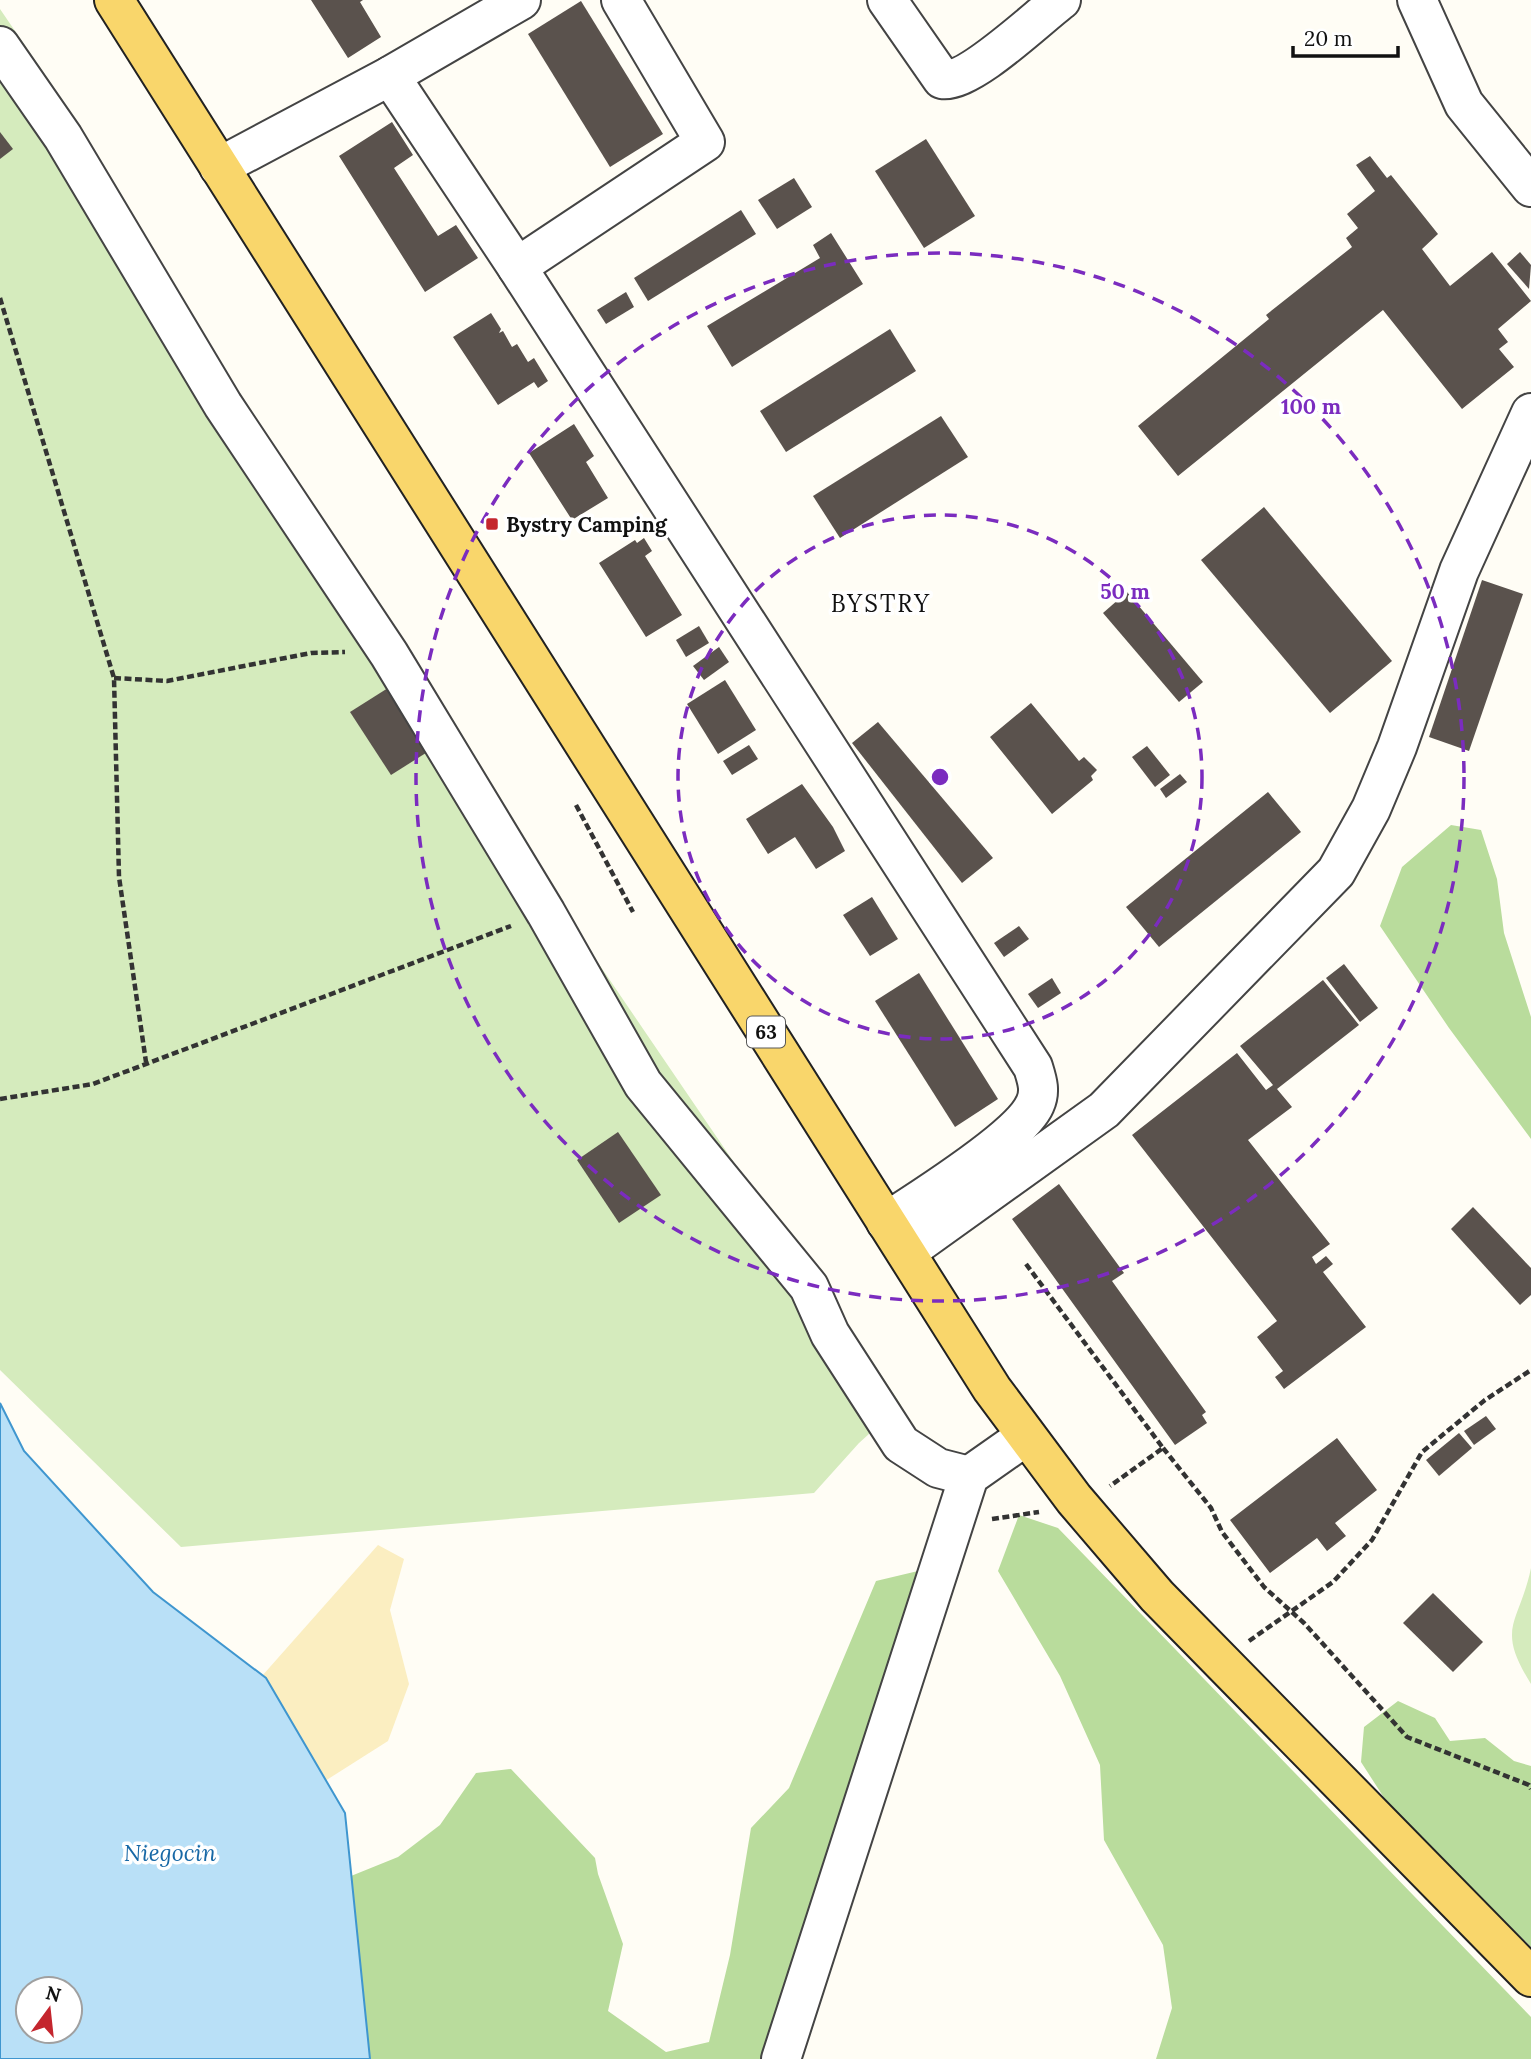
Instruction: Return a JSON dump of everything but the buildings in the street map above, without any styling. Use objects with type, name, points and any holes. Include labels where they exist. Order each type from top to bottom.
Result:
[{"type":"main road","name":"63","points":[[114,0],[992,1389],[1074,1499],[1157,1596],[1531,1977]]},
{"type":"street","points":[[219,167],[390,76],[521,0]]},
{"type":"street","points":[[517,267],[705,142],[621,0]]},
{"type":"street","points":[[887,0],[942,79],[950,81],[969,72],[1061,0]]},
{"type":"street","points":[[1417,0],[1464,104],[1531,187]]},
{"type":"street","points":[[0,46],[63,137],[223,405],[388,654],[546,914],[643,1084],[809,1287],[830,1334],[901,1444],[938,1468],[969,1476]]},
{"type":"street","points":[[390,76],[517,267],[1032,1068],[1040,1088],[1035,1104],[1022,1124],[950,1179],[896,1237]]},
{"type":"street","points":[[896,1237],[1104,1110],[1336,872],[1371,809],[1387,772],[1459,571],[1531,413]]},
{"type":"street","points":[[781,2059],[969,1476],[1026,1436]]},
{"type":"path","points":[[0,298],[114,678],[119,877],[146,1062]]},
{"type":"path","points":[[114,678],[167,681],[311,653],[388,654]]},
{"type":"path","points":[[0,1099],[93,1084],[546,914]]},
{"type":"path","points":[[1220,1661],[1333,1582],[1372,1540],[1422,1452],[1485,1400],[1531,1370]]},
{"type":"path","points":[[1163,1448],[1211,1507],[1222,1532],[1264,1587],[1291,1612],[1407,1737],[1530,1785],[1531,1789]]},
{"type":"green space","points":[[0,9],[78,123],[239,396],[558,904],[776,1224],[817,1278],[901,1405],[859,1443],[814,1493],[181,1547],[0,1370]]},
{"type":"green space","points":[[1451,825],[1481,830],[1497,879],[1504,933],[1531,1017],[1531,1139],[1449,1028],[1380,926],[1402,867]]},
{"type":"green space","points":[[1019,1515],[1058,1528],[1531,2017],[1531,2059],[1156,2059],[1172,2008],[1163,1945],[1104,1840],[1100,1765],[1060,1676],[998,1571]]},
{"type":"green space","points":[[1531,1568],[1531,1684],[1520,1665],[1512,1637]]},
{"type":"green space","points":[[918,1571],[761,2059],[370,2059],[351,1876],[398,1857],[440,1825],[476,1773],[511,1769],[595,1858],[598,1874],[623,1944],[608,2011],[666,2052],[709,2042],[730,1955],[751,1828],[789,1788],[876,1581]]},
{"type":"green space","points":[[1398,1701],[1435,1718],[1450,1741],[1485,1738],[1514,1761],[1531,1766],[1531,1947],[1390,1807],[1361,1762],[1364,1727]]},
{"type":"sand","points":[[378,1545],[404,1559],[390,1610],[409,1684],[388,1741],[325,1781],[262,1676]]},
{"type":"water","name":"Niegocin","points":[[0,1403],[24,1451],[153,1592],[266,1678],[345,1813],[370,2059],[0,2059]]},
{"type":"place","name":"Bystry Camping","points":[[492,524]]},
{"type":"district","name":"BYSTRY","points":[[881,603]]}]
